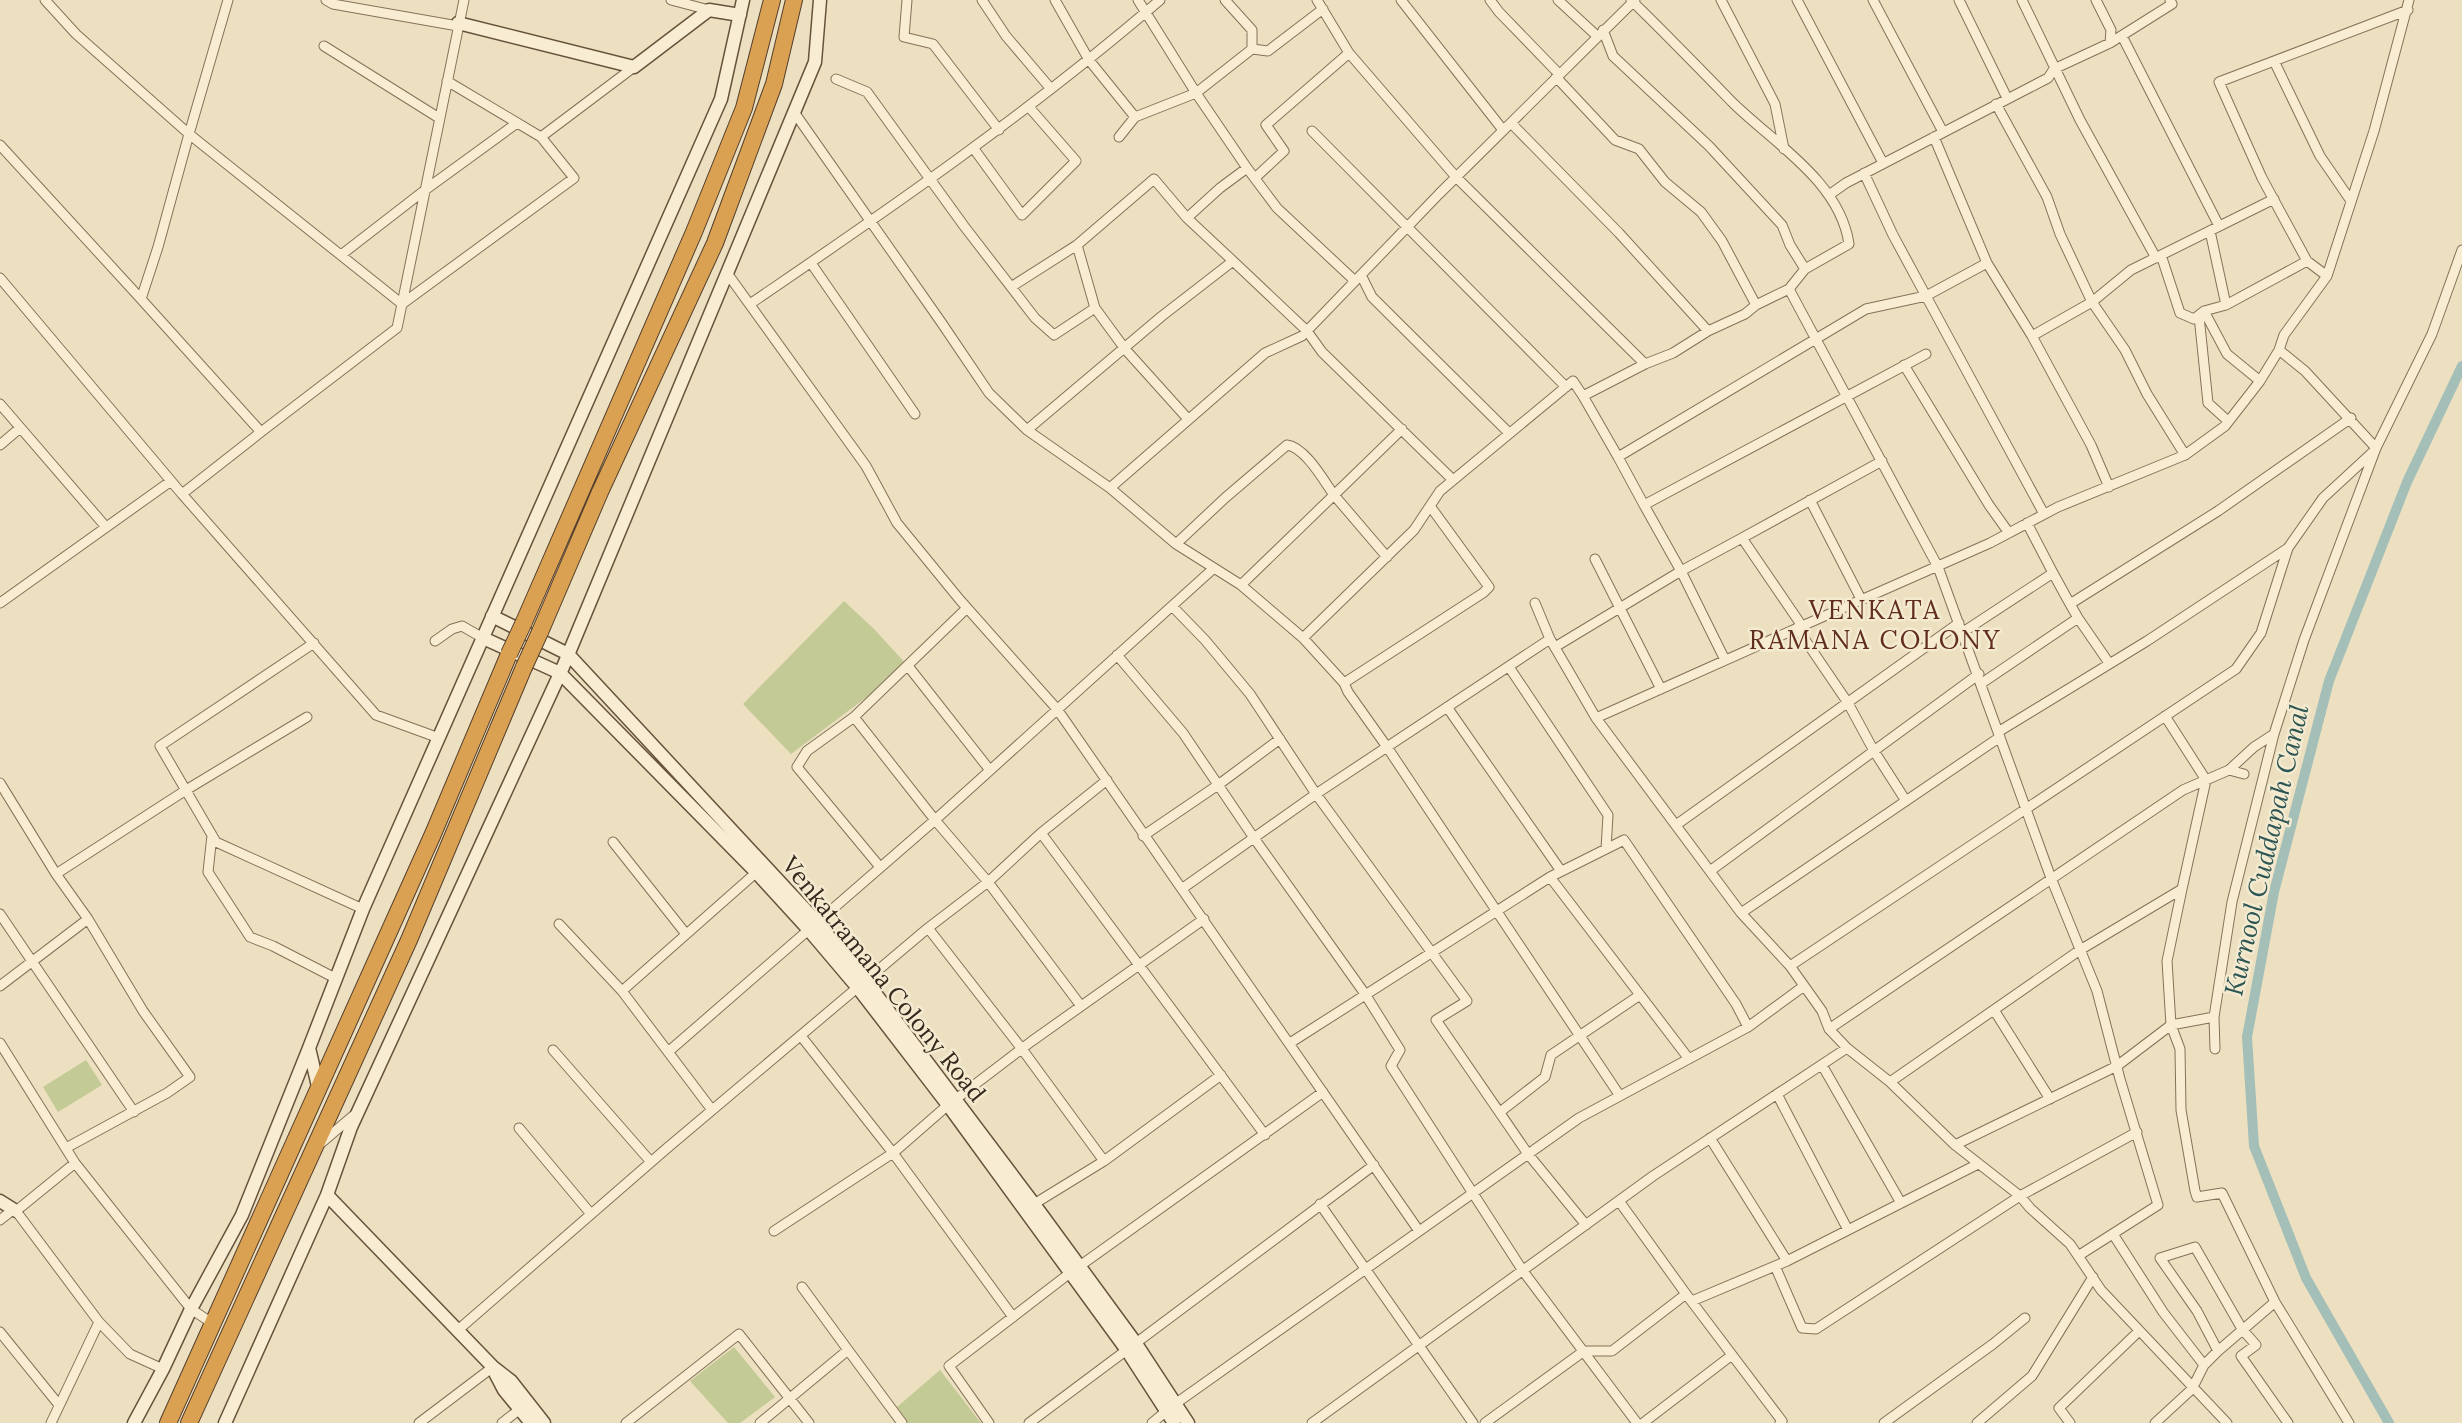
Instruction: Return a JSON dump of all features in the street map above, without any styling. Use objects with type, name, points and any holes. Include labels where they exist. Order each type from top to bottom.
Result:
[{"type":"highway","points":[[168,1423],[433,834],[694,232],[744,108],[772,0]]},
{"type":"highway","points":[[189,1423],[409,940],[600,492],[715,243],[774,84],[794,0]]},
{"type":"street","points":[[45,0],[76,34],[189,134],[402,304]]},
{"type":"street","points":[[141,299],[228,0]]},
{"type":"street","points":[[326,0],[333,4],[458,24],[634,67]]},
{"type":"street","points":[[182,494],[397,328],[464,0]]},
{"type":"street","points":[[671,0],[740,15]]},
{"type":"street","points":[[134,1423],[242,1215],[363,909],[721,99],[743,0]]},
{"type":"street","points":[[225,1423],[327,1195],[358,1113],[568,654],[814,62],[820,0]]},
{"type":"street","points":[[907,0],[904,37],[933,44],[999,130]]},
{"type":"street","points":[[982,0],[1006,36],[1051,89]]},
{"type":"street","points":[[1055,0],[1089,60],[1135,117]]},
{"type":"street","points":[[1138,0],[1196,93],[1277,208],[1358,278],[1372,297],[1509,433]]},
{"type":"street","points":[[750,304],[974,149],[1089,60],[1160,0]]},
{"type":"street","points":[[1225,0],[1252,30],[1252,49]]},
{"type":"street","points":[[1317,0],[1349,53],[1456,177],[1645,364]]},
{"type":"street","points":[[1401,0],[1503,130]]},
{"type":"street","points":[[1490,0],[1615,139],[1639,149],[1665,182],[1702,212],[1722,242],[1756,305]]},
{"type":"street","points":[[1558,0],[1600,33],[1613,56],[1709,146],[1782,225],[1790,246],[1805,269]]},
{"type":"street","points":[[1110,488],[1265,353],[1302,336],[1633,0],[1829,195],[1847,229],[1849,244],[1805,269],[1788,289],[1756,305],[1745,314],[1707,331],[1673,354],[1645,364],[1583,396]]},
{"type":"street","points":[[1721,0],[1775,104],[1784,149]]},
{"type":"street","points":[[1797,0],[1883,163]]},
{"type":"street","points":[[1873,0],[1939,135],[1987,263],[2032,336],[2091,445],[2109,487]]},
{"type":"street","points":[[1959,0],[2007,98]]},
{"type":"street","points":[[2022,0],[2054,69],[2158,257],[2180,313],[2194,319],[2226,305],[2307,261]]},
{"type":"street","points":[[2096,0],[2110,30],[2110,43]]},
{"type":"street","points":[[1829,195],[1864,173],[2048,78],[2054,69],[2110,43],[2172,4],[2170,0]]},
{"type":"street","points":[[2327,276],[2307,261],[2262,178],[2219,82],[2408,5]]},
{"type":"street","points":[[1597,718],[1938,567],[2044,514],[2185,455],[2228,421],[2260,381],[2280,350],[2284,335],[2327,276],[2374,131],[2408,5]]},
{"type":"street","points":[[1119,137],[1135,117],[1196,93],[1252,49],[1268,51],[1323,9]]},
{"type":"street","points":[[541,137],[709,10]]},
{"type":"street","points":[[2122,36],[2214,229],[2226,305]]},
{"type":"street","points":[[324,46],[439,118]]},
{"type":"street","points":[[1255,178],[1284,151],[1266,125],[1349,53]]},
{"type":"street","points":[[2273,61],[2320,156],[2351,201]]},
{"type":"street","points":[[836,79],[867,92],[964,226],[1035,318],[1054,335],[1095,307]]},
{"type":"street","points":[[402,304],[574,178],[541,137],[447,81]]},
{"type":"street","points":[[1996,104],[2047,197],[2060,234],[2092,302],[2125,350],[2147,394],[2185,455]]},
{"type":"street","points":[[974,149],[1022,215],[1076,161],[1029,107]]},
{"type":"street","points":[[794,112],[989,393],[1027,430],[1110,488],[1176,544],[1241,586],[1303,638],[1344,683],[1620,1096]]},
{"type":"street","points":[[341,255],[517,123]]},
{"type":"street","points":[[1511,123],[1628,242],[1707,331]]},
{"type":"street","points":[[1312,131],[1566,387]]},
{"type":"street","points":[[0,145],[261,432]]},
{"type":"street","points":[[1187,218],[1247,168]]},
{"type":"street","points":[[1864,173],[1893,235],[2044,514]]},
{"type":"street","points":[[1011,287],[1077,245],[1154,179],[1187,218],[1307,331],[1322,352],[1453,480]]},
{"type":"street","points":[[2032,336],[2092,302],[2131,270],[2274,199]]},
{"type":"street","points":[[1077,245],[1095,307],[1125,349],[1188,419]]},
{"type":"street","points":[[2215,1049],[2214,1017],[2232,902],[2274,734],[2304,640],[2376,449],[2432,334],[2462,250]]},
{"type":"street","points":[[1027,430],[1233,261]]},
{"type":"street","points":[[811,263],[915,414]]},
{"type":"street","points":[[1618,457],[1867,309],[1927,296],[1987,263]]},
{"type":"street","points":[[727,273],[866,466],[897,523],[967,608],[1057,709],[1419,1231]]},
{"type":"street","points":[[0,278],[182,494],[376,715],[439,738]]},
{"type":"street","points":[[1788,289],[1938,567],[2050,878],[2097,991],[2158,1205],[2078,1256]]},
{"type":"street","points":[[2202,314],[2227,354],[2260,381]]},
{"type":"street","points":[[2202,314],[2208,403],[2228,421]]},
{"type":"street","points":[[2280,350],[2305,371],[2351,418],[2376,449]]},
{"type":"street","points":[[1644,505],[1926,354]]},
{"type":"street","points":[[1904,365],[2008,533]]},
{"type":"street","points":[[1303,638],[1413,530],[1440,491],[1573,381],[1681,571],[1725,660]]},
{"type":"street","points":[[0,404],[106,527]]},
{"type":"street","points":[[2070,604],[2218,510],[2351,418]]},
{"type":"street","points":[[0,445],[20,428]]},
{"type":"street","points":[[1241,586],[1402,429]]},
{"type":"street","points":[[1176,544],[1224,498],[1287,445],[1302,453],[1387,557]]},
{"type":"street","points":[[1790,966],[2236,669],[2261,633],[2288,548],[2323,498],[2376,449]]},
{"type":"street","points":[[1183,888],[1316,794],[1509,667],[1619,609],[1681,571],[1882,461]]},
{"type":"street","points":[[0,603],[171,481]]},
{"type":"street","points":[[1810,500],[1861,599]]},
{"type":"street","points":[[1344,683],[1489,587],[1430,506]]},
{"type":"street","points":[[2027,523],[2078,618],[2109,663]]},
{"type":"street","points":[[1742,538],[1848,703],[1906,801]]},
{"type":"street","points":[[1741,913],[1999,734],[2288,548]]},
{"type":"street","points":[[1594,559],[1661,689]]},
{"type":"street","points":[[668,1052],[935,820],[1214,568]]},
{"type":"street","points":[[1676,825],[1848,703],[1961,628],[2053,573]]},
{"type":"street","points":[[1535,603],[1553,643],[1597,718],[1741,913],[1790,966],[1822,1011],[1829,1029],[1847,1048],[1890,1082],[1955,1145],[2020,1196],[2070,1244],[2101,1290],[2227,1423]]},
{"type":"street","points":[[1172,606],[1205,640],[1250,694],[1316,794],[1466,1001],[1436,1020],[1528,1154],[1586,1225]]},
{"type":"street","points":[[880,867],[797,767],[807,751],[854,717],[967,608]]},
{"type":"street","name":"Venkatramana Colony Road","points":[[492,616],[568,654],[812,925],[1034,1204],[1075,1270],[1130,1345],[1170,1408],[1188,1423]]},
{"type":"street","points":[[1710,871],[1874,751],[1980,679],[2078,618]]},
{"type":"street","points":[[435,641],[461,626],[560,673],[761,869],[622,991]]},
{"type":"street","points":[[314,643],[160,746],[216,842],[363,909]]},
{"type":"street","points":[[1117,655],[1183,733],[1365,994],[1400,1050],[1391,1066],[1523,1271],[1637,1423]]},
{"type":"street","points":[[908,666],[989,769]]},
{"type":"street","points":[[1509,667],[1608,815],[1606,849]]},
{"type":"street","points":[[1447,707],[1561,871]]},
{"type":"street","points":[[2165,716],[2206,780],[2167,961],[2171,1025],[2180,1049],[2181,1110],[2194,1192],[2197,1198],[2222,1193],[2275,1301],[2349,1423]]},
{"type":"street","points":[[56,874],[186,790],[307,717]]},
{"type":"street","points":[[854,717],[988,882],[1081,1006]]},
{"type":"street","points":[[1829,1029],[2183,790],[2229,770],[2254,747],[2274,734]]},
{"type":"street","points":[[1143,836],[1218,785],[1280,738]]},
{"type":"street","points":[[2229,770],[2244,774]]},
{"type":"street","points":[[458,1330],[712,1110],[1107,780]]},
{"type":"street","points":[[0,783],[56,874],[88,919],[143,1011],[190,1077],[134,1112],[65,1148]]},
{"type":"street","points":[[1041,833],[1265,1135]]},
{"type":"street","points":[[212,834],[208,872],[250,937],[337,979]]},
{"type":"street","points":[[1290,1043],[1550,877],[1624,840],[1748,1027]]},
{"type":"street","points":[[613,842],[687,934]]},
{"type":"street","points":[[1550,877],[1689,1059]]},
{"type":"street","points":[[1890,1082],[2080,950],[2182,889]]},
{"type":"street","points":[[0,914],[134,1112]]},
{"type":"street","points":[[0,986],[88,919]]},
{"type":"street","points":[[774,1231],[893,1153],[951,1102],[1204,919]]},
{"type":"street","points":[[559,923],[622,991],[712,1110]]},
{"type":"street","points":[[928,928],[1104,1161]]},
{"type":"street","points":[[1152,1423],[1579,1118],[1748,1027],[1804,986]]},
{"type":"street","points":[[1500,1112],[1545,1077],[1551,1055],[1640,995]]},
{"type":"street","points":[[1994,1010],[2050,1099]]},
{"type":"street","points":[[1955,1145],[2117,1066],[2171,1025],[2214,1017]]},
{"type":"street","points":[[801,1036],[893,1153],[1013,1317]]},
{"type":"street","points":[[0,1044],[75,1163],[191,1309],[212,1323]]},
{"type":"street","points":[[309,1048],[318,1086]]},
{"type":"street","points":[[1312,1423],[1619,1200],[1847,1048]]},
{"type":"street","points":[[553,1050],[651,1162]]},
{"type":"street","points":[[1822,1065],[1901,1203]]},
{"type":"street","points":[[1034,1204],[1104,1161],[1221,1075]]},
{"type":"street","points":[[989,1423],[949,1366],[1075,1270],[1323,1091]]},
{"type":"street","points":[[1777,1094],[1848,1230]]},
{"type":"street","points":[[951,1102],[1075,1270]]},
{"type":"street","points":[[314,1149],[358,1113]]},
{"type":"street","points":[[519,1128],[592,1214]]},
{"type":"street","points":[[1775,1266],[1802,1328],[1816,1329],[2020,1196],[2137,1132]]},
{"type":"street","points":[[1710,1138],[1787,1261]]},
{"type":"street","points":[[0,1220],[75,1163]]},
{"type":"street","points":[[1029,1423],[1374,1164]]},
{"type":"street","points":[[1485,1423],[1584,1351],[1612,1351],[1689,1297],[1787,1261],[1978,1164]]},
{"type":"street","points":[[327,1195],[493,1367],[511,1381],[544,1423]]},
{"type":"street","points":[[1619,1200],[1783,1421],[1780,1423]]},
{"type":"street","points":[[0,1201],[15,1210],[99,1322],[130,1354],[163,1369]]},
{"type":"street","points":[[1321,1204],[1473,1423]]},
{"type":"street","points":[[2113,1234],[2176,1331],[2204,1365]]},
{"type":"street","points":[[2218,1351],[2197,1311],[2160,1258],[2195,1247],[2242,1329],[2256,1345],[2241,1356],[2288,1423]]},
{"type":"street","points":[[1978,1423],[2032,1376],[2093,1278]]},
{"type":"street","points":[[802,1287],[902,1423]]},
{"type":"street","points":[[2155,1423],[2192,1388],[2204,1365],[2275,1301]]},
{"type":"street","points":[[1884,1423],[2025,1318]]},
{"type":"street","points":[[51,1423],[99,1322]]},
{"type":"street","points":[[2070,1423],[2059,1408],[2139,1331]]},
{"type":"street","points":[[0,1332],[59,1405]]},
{"type":"street","points":[[626,1423],[739,1334],[809,1423]]},
{"type":"street","points":[[760,1423],[848,1350]]},
{"type":"street","points":[[1643,1423],[1732,1355]]},
{"type":"street","points":[[493,1367],[504,1390],[531,1423]]},
{"type":"street","points":[[419,1423],[493,1367]]},
{"type":"street","points":[[1170,1408],[1174,1423]]},
{"type":"street","points":[[502,1423],[520,1409]]},
{"type":"green space","points":[[844,601],[908,666],[791,754],[743,704]]},
{"type":"green space","points":[[86,1060],[102,1085],[58,1112],[43,1087]]},
{"type":"green space","points":[[734,1347],[775,1397],[740,1423],[728,1423],[690,1381]]},
{"type":"green space","points":[[940,1370],[981,1423],[908,1423],[897,1407]]},
{"type":"waterway","name":"Kurnool Cuddapah Canal","points":[[2389,1423],[2306,1278],[2254,1146],[2247,1037],[2274,892],[2329,681],[2407,482],[2462,366]]},
{"type":"district","name":"VENKATA RAMANA COLONY","points":[[1875,624]]}]
